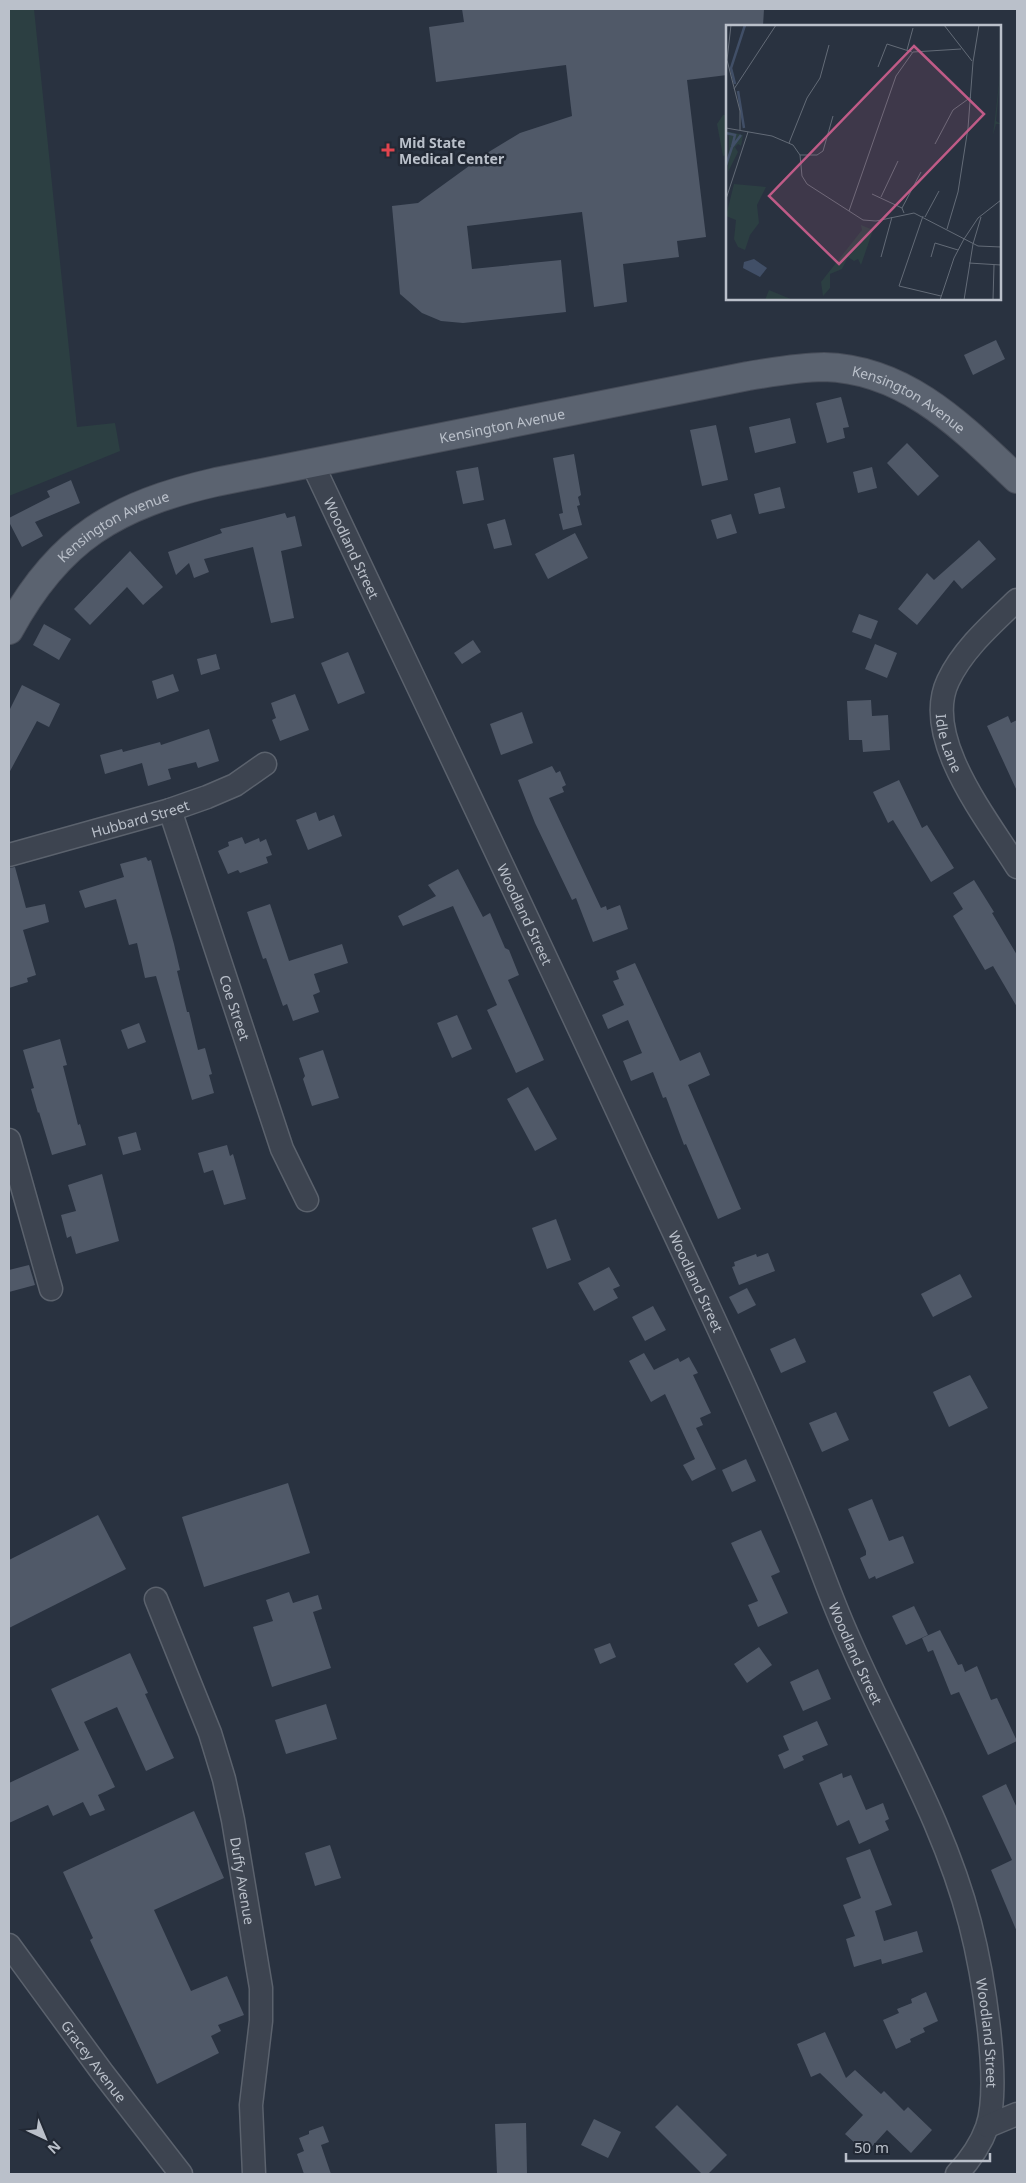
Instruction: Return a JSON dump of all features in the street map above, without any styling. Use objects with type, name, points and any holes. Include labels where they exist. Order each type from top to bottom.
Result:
[{"type":"main road","name":"Kensington Avenue","points":[[9,630],[34,590],[57,560],[81,538],[110,519],[144,502],[179,490],[791,369],[825,367],[859,372],[891,382],[921,396],[969,434],[1017,479]]},
{"type":"street","name":"Woodland Street","points":[[312,463],[601,1075],[724,1342],[806,1529],[846,1634],[939,1833],[971,1925],[978,1966],[992,2068],[988,2126]]},
{"type":"street","name":"Idle Lane","points":[[1017,600],[978,638],[961,659],[947,682],[942,705],[943,732],[952,760],[1017,867]]},
{"type":"street","name":"Hubbard Street","points":[[9,854],[207,798],[235,785],[265,764]]},
{"type":"street","name":"Coe Street","points":[[170,810],[282,1149],[308,1200]]},
{"type":"street","points":[[9,1140],[51,1290]]},
{"type":"street","name":"Duffy Avenue","points":[[156,1599],[210,1733],[224,1779],[236,1838],[261,1988],[261,2020],[251,2105],[254,2174]]},
{"type":"street","name":"Gracey Avenue","points":[[9,1945],[102,2072],[181,2174]]},
{"type":"street","points":[[956,2174],[977,2146],[988,2126],[1017,2114]]},
{"type":"shaded area","points":[[9,9],[34,9],[77,427],[115,423],[120,451],[9,496]]},
{"type":"shaded area","points":[[723,115],[726,115],[726,155],[723,156],[717,124]]},
{"type":"building","points":[[462,9],[764,9],[763,25],[726,25],[726,75],[687,80],[706,237],[677,241],[679,257],[623,264],[627,302],[594,307],[582,212],[467,226],[472,269],[561,260],[566,312],[463,323],[441,321],[422,313],[400,294],[392,206],[418,203],[487,153],[520,133],[572,116],[566,65],[436,82],[429,27],[464,22]]},
{"type":"building","points":[[996,340],[1005,359],[973,375],[964,355]]},
{"type":"building","points":[[841,397],[849,427],[843,428],[845,438],[827,443],[816,403]]},
{"type":"building","points":[[790,418],[796,443],[755,453],[749,427]]},
{"type":"building","points":[[716,425],[728,480],[702,486],[690,430]]},
{"type":"building","points":[[907,443],[939,476],[918,496],[887,463]]},
{"type":"building","points":[[574,454],[581,495],[578,497],[580,505],[577,506],[582,525],[563,530],[559,514],[563,513],[553,458]]},
{"type":"building","points":[[478,467],[484,500],[463,504],[456,471]]},
{"type":"building","points":[[872,467],[877,488],[858,493],[853,472]]},
{"type":"building","points":[[71,480],[80,503],[35,522],[43,536],[22,547],[9,522],[9,518],[50,497],[47,491]]},
{"type":"building","points":[[780,487],[785,508],[759,514],[754,494]]},
{"type":"building","points":[[285,513],[287,518],[295,516],[302,546],[281,551],[294,618],[271,623],[253,547],[204,559],[209,572],[194,578],[189,563],[176,575],[168,552],[222,533],[220,529]]},
{"type":"building","points":[[731,514],[737,533],[717,539],[711,520]]},
{"type":"building","points":[[505,519],[512,545],[494,549],[487,524]]},
{"type":"building","points":[[575,533],[588,558],[548,579],[535,554]]},
{"type":"building","points":[[979,540],[996,559],[962,589],[954,580],[917,625],[898,609],[927,573],[934,580]]},
{"type":"building","points":[[130,551],[163,587],[143,605],[127,587],[90,625],[74,609]]},
{"type":"building","points":[[859,614],[878,621],[871,639],[852,632]]},
{"type":"building","points":[[44,624],[71,639],[59,660],[33,645]]},
{"type":"building","points":[[473,640],[481,652],[462,664],[454,653]]},
{"type":"building","points":[[875,644],[897,653],[887,678],[865,669]]},
{"type":"building","points":[[348,652],[365,693],[338,704],[321,663]]},
{"type":"building","points":[[216,654],[220,669],[201,675],[197,659]]},
{"type":"building","points":[[173,674],[179,691],[157,699],[152,681]]},
{"type":"building","points":[[22,685],[60,704],[49,727],[37,721],[9,773],[9,711]]},
{"type":"building","points":[[295,694],[309,730],[280,741],[272,720],[276,718],[271,703]]},
{"type":"building","points":[[871,700],[872,716],[888,715],[890,750],[863,752],[862,740],[849,740],[847,701]]},
{"type":"building","points":[[522,712],[533,743],[501,755],[490,724]]},
{"type":"building","points":[[1008,716],[1011,723],[1017,720],[1017,791],[987,726]]},
{"type":"building","points":[[209,729],[219,761],[198,768],[196,762],[168,769],[171,779],[148,786],[142,763],[105,774],[100,755],[122,749],[123,752],[160,742],[161,745]]},
{"type":"building","points":[[552,766],[556,773],[560,771],[566,785],[562,787],[564,792],[549,798],[601,908],[606,906],[607,910],[620,905],[628,929],[593,942],[576,898],[572,900],[535,823],[518,780]]},
{"type":"building","points":[[899,780],[922,828],[927,825],[954,868],[931,882],[893,820],[888,823],[873,792]]},
{"type":"building","points":[[316,812],[319,821],[334,815],[342,836],[308,850],[296,820]]},
{"type":"building","points":[[242,837],[245,844],[259,838],[260,842],[266,839],[272,855],[266,857],[268,863],[240,873],[238,870],[228,874],[218,851],[229,846],[228,842]]},
{"type":"building","points":[[146,857],[148,861],[151,860],[174,944],[180,970],[177,971],[198,1050],[205,1048],[212,1074],[209,1075],[214,1093],[192,1100],[156,976],[145,978],[137,943],[129,945],[116,899],[85,908],[79,891],[124,877],[120,864]]},
{"type":"building","points":[[15,867],[26,908],[45,904],[49,922],[23,930],[36,975],[27,978],[28,982],[9,988],[9,868]]},
{"type":"building","points":[[458,869],[483,917],[490,913],[505,948],[509,950],[519,975],[508,980],[544,1060],[516,1073],[487,1010],[497,1005],[453,906],[403,926],[398,916],[436,896],[428,885]]},
{"type":"building","points":[[974,880],[1017,955],[1017,1007],[993,966],[985,970],[953,916],[963,909],[953,893]]},
{"type":"building","points":[[270,904],[289,961],[342,944],[348,963],[314,974],[320,992],[313,995],[319,1012],[293,1021],[287,1004],[283,1006],[266,958],[263,959],[247,912]]},
{"type":"building","points":[[635,963],[680,1061],[700,1052],[710,1075],[688,1085],[741,1209],[718,1219],[686,1144],[684,1145],[666,1097],[663,1098],[653,1072],[631,1081],[623,1061],[642,1053],[628,1020],[608,1029],[602,1015],[624,1005],[613,981],[619,979],[616,971]]},
{"type":"building","points":[[457,1015],[472,1049],[452,1058],[437,1023]]},
{"type":"building","points":[[139,1023],[146,1042],[128,1049],[121,1030]]},
{"type":"building","points":[[60,1039],[67,1065],[63,1066],[78,1125],[80,1124],[86,1145],[52,1155],[31,1089],[34,1088],[23,1050]]},
{"type":"building","points":[[323,1050],[339,1098],[312,1106],[303,1079],[305,1076],[299,1058]]},
{"type":"building","points":[[528,1087],[557,1139],[535,1151],[507,1099]]},
{"type":"building","points":[[136,1132],[141,1150],[123,1155],[118,1137]]},
{"type":"building","points":[[227,1145],[230,1156],[233,1154],[246,1199],[224,1205],[213,1170],[204,1173],[198,1153]]},
{"type":"building","points":[[102,1174],[119,1241],[76,1254],[71,1236],[67,1238],[61,1215],[76,1211],[68,1185]]},
{"type":"building","points":[[556,1219],[571,1260],[547,1269],[532,1228]]},
{"type":"building","points":[[768,1253],[775,1271],[739,1285],[732,1267],[735,1266],[734,1262],[756,1254],[757,1257]]},
{"type":"building","points":[[29,1265],[35,1285],[9,1292],[9,1270]]},
{"type":"building","points":[[609,1267],[620,1286],[613,1289],[618,1298],[594,1311],[578,1283]]},
{"type":"building","points":[[960,1274],[972,1297],[933,1317],[921,1294]]},
{"type":"building","points":[[747,1288],[756,1305],[738,1314],[729,1297]]},
{"type":"building","points":[[653,1306],[666,1330],[645,1341],[632,1317]]},
{"type":"building","points":[[795,1338],[806,1362],[781,1373],[770,1349]]},
{"type":"building","points":[[644,1353],[654,1370],[678,1358],[680,1362],[689,1357],[698,1373],[693,1375],[711,1413],[700,1418],[703,1425],[696,1428],[716,1469],[692,1481],[683,1465],[695,1459],[665,1394],[651,1402],[629,1361]]},
{"type":"building","points":[[970,1375],[988,1408],[949,1427],[933,1392]]},
{"type":"building","points":[[836,1412],[849,1440],[822,1452],[809,1423]]},
{"type":"building","points":[[746,1459],[756,1481],[732,1492],[722,1470]]},
{"type":"building","points":[[288,1483],[310,1553],[204,1587],[182,1517]]},
{"type":"building","points":[[872,1499],[889,1541],[903,1536],[914,1563],[876,1579],[875,1576],[869,1579],[860,1558],[866,1555],[866,1551],[848,1509]]},
{"type":"building","points":[[98,1515],[126,1569],[9,1628],[9,1560]]},
{"type":"building","points":[[761,1530],[780,1572],[771,1576],[788,1613],[758,1627],[748,1605],[758,1601],[731,1543]]},
{"type":"building","points":[[289,1592],[293,1603],[318,1595],[322,1609],[313,1612],[331,1668],[272,1687],[253,1627],[273,1621],[266,1600]]},
{"type":"building","points":[[914,1606],[928,1635],[906,1645],[892,1616]]},
{"type":"building","points":[[940,1630],[958,1665],[962,1664],[965,1672],[977,1666],[991,1700],[997,1698],[1017,1741],[988,1755],[959,1692],[951,1695],[933,1650],[928,1652],[922,1638]]},
{"type":"building","points":[[610,1643],[616,1657],[600,1664],[594,1649]]},
{"type":"building","points":[[759,1647],[772,1665],[747,1683],[734,1664]]},
{"type":"building","points":[[130,1653],[148,1693],[145,1694],[174,1758],[146,1771],[117,1707],[84,1722],[115,1787],[98,1795],[105,1810],[90,1816],[83,1802],[53,1816],[48,1805],[9,1823],[9,1783],[79,1750],[51,1689]]},
{"type":"building","points":[[818,1669],[831,1699],[803,1711],[790,1682]]},
{"type":"building","points":[[326,1704],[337,1739],[286,1754],[275,1720]]},
{"type":"building","points":[[817,1721],[828,1745],[802,1756],[804,1760],[784,1769],[778,1755],[789,1750],[783,1736]]},
{"type":"building","points":[[842,1773],[843,1778],[851,1775],[866,1810],[883,1803],[889,1819],[885,1821],[889,1830],[859,1844],[849,1820],[837,1826],[819,1783]]},
{"type":"building","points":[[1006,1784],[1017,1808],[1017,1932],[991,1870],[1012,1860],[982,1796]]},
{"type":"building","points":[[194,1811],[224,1878],[154,1910],[191,1991],[227,1976],[244,2015],[218,2025],[221,2031],[211,2036],[219,2053],[157,2084],[90,1940],[93,1938],[63,1872]]},
{"type":"building","points":[[330,1845],[341,1878],[315,1886],[305,1853]]},
{"type":"building","points":[[870,1849],[892,1905],[875,1911],[884,1941],[917,1931],[923,1952],[882,1964],[881,1959],[854,1967],[846,1939],[855,1936],[843,1905],[861,1898],[846,1858]]},
{"type":"building","points":[[926,1992],[938,2021],[923,2028],[925,2032],[910,2039],[911,2042],[896,2049],[883,2020],[899,2013],[897,2009],[912,2003],[911,1999]]},
{"type":"building","points":[[825,2032],[846,2078],[855,2070],[881,2094],[884,2091],[904,2111],[908,2107],[932,2130],[911,2153],[887,2130],[866,2153],[845,2134],[863,2115],[820,2073],[811,2077],[797,2044]]},
{"type":"building","points":[[677,2105],[727,2155],[708,2174],[702,2174],[655,2127]]},
{"type":"building","points":[[594,2119],[621,2132],[608,2158],[581,2145]]},
{"type":"building","points":[[526,2123],[527,2174],[497,2174],[495,2124]]},
{"type":"building","points":[[323,2126],[329,2142],[321,2145],[331,2174],[304,2174],[297,2154],[304,2151],[299,2138],[309,2134],[309,2131]]},
{"type":"place","name":"Mid State Medical Center","points":[[388,150]]}]
